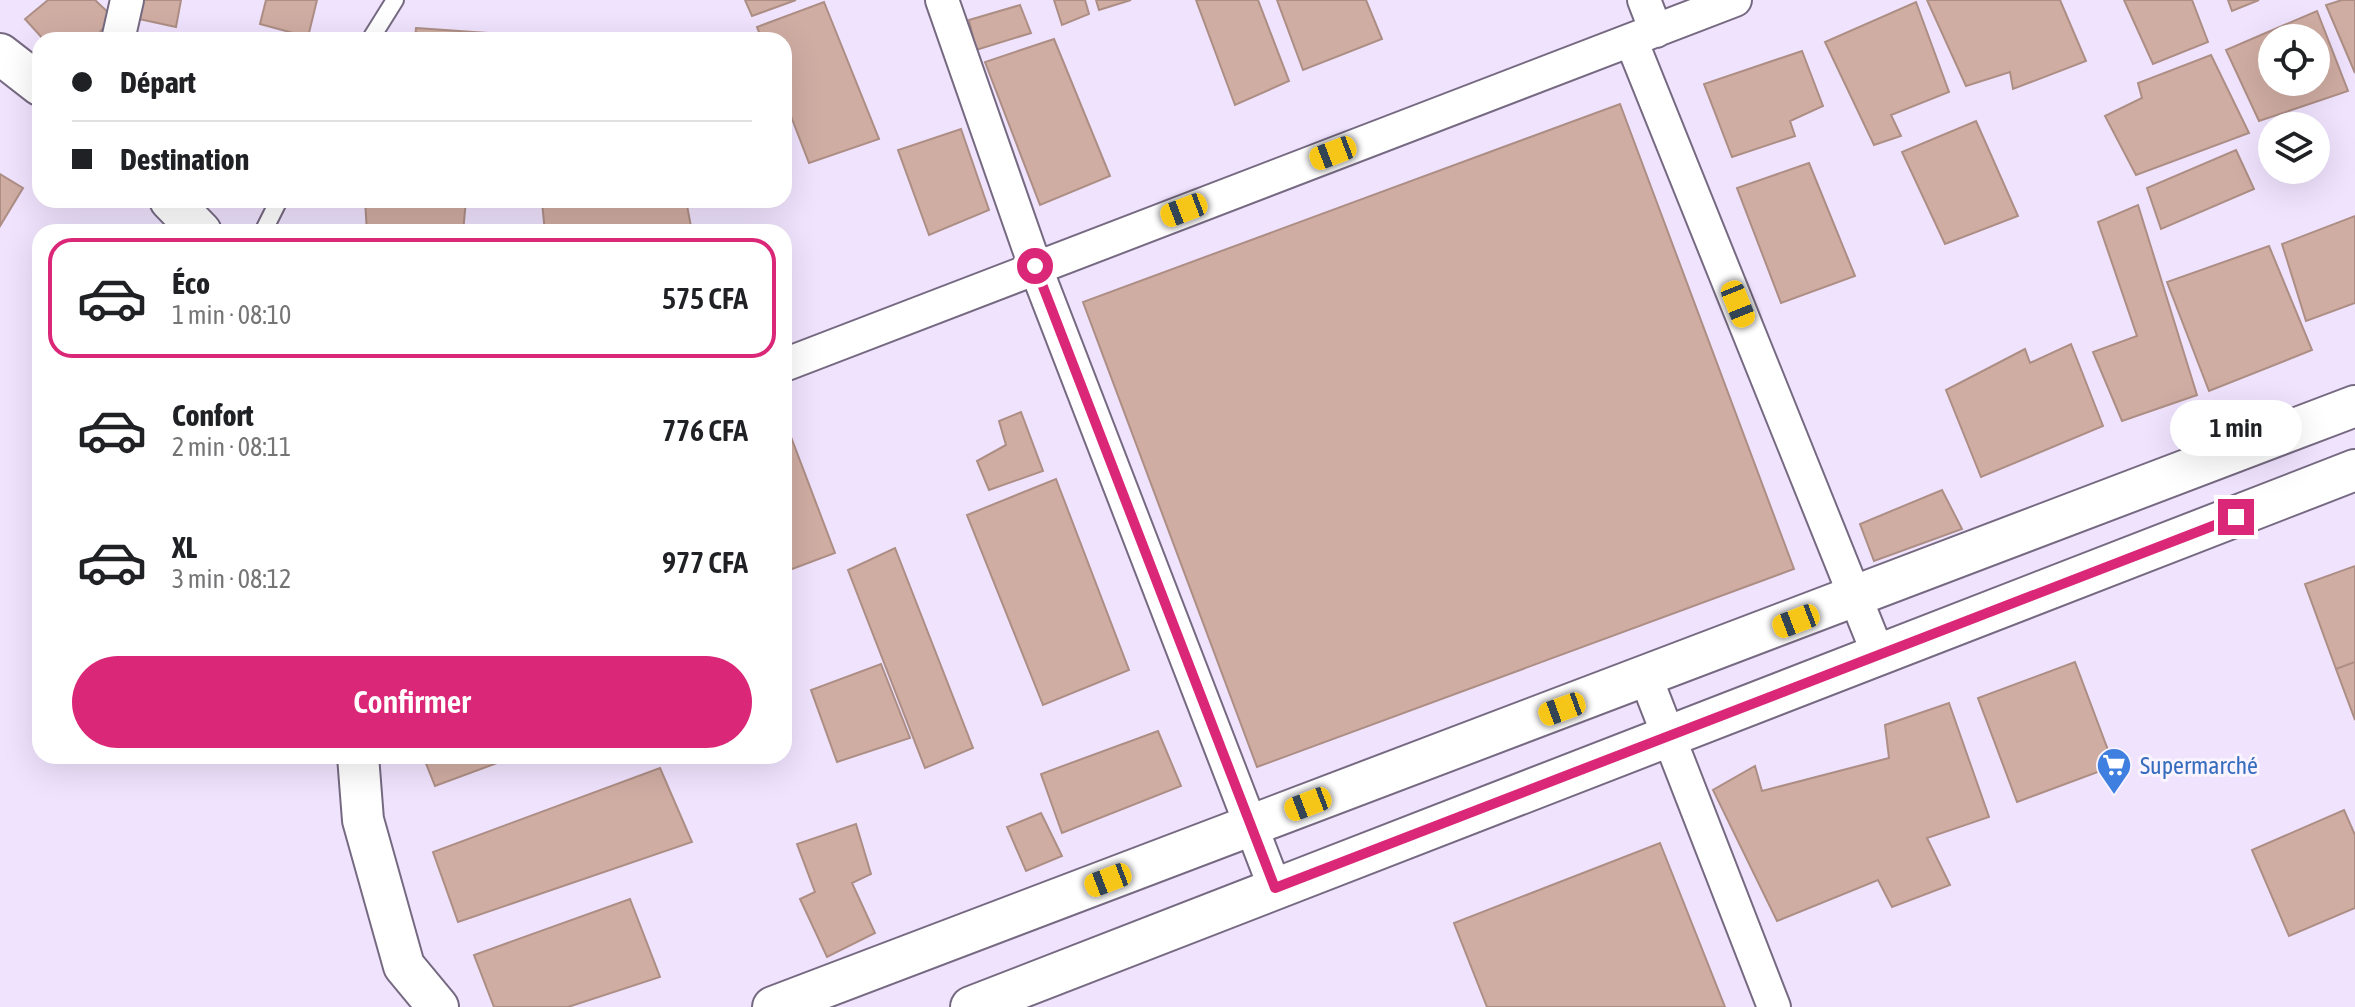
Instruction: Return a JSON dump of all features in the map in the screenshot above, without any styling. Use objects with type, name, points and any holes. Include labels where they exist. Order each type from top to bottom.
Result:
[{"type":"street","points":[[120,32],[127,0]]},
{"type":"street","points":[[942,0],[1035,266],[1275,888]]},
{"type":"street","points":[[1644,0],[1644,35],[1879,656]]},
{"type":"street","points":[[792,362],[1035,266],[1735,0]]},
{"type":"street","points":[[0,54],[32,79]]},
{"type":"street","points":[[178,208],[193,224]]},
{"type":"street","points":[[773,1007],[854,993],[1251,826],[2355,406]]},
{"type":"street","points":[[971,1007],[2355,470]]},
{"type":"street","points":[[1646,678],[1774,1007]]},
{"type":"street","points":[[359,764],[363,820],[404,966],[438,1007]]},
{"type":"street","points":[[396,1007],[404,966]]},
{"type":"lane","points":[[375,32],[395,0]]},
{"type":"building","points":[[48,0],[95,0],[113,17],[100,32],[37,32],[25,19]]},
{"type":"building","points":[[143,0],[181,0],[176,27],[139,19]]},
{"type":"building","points":[[266,0],[317,0],[309,32],[290,32],[260,24]]},
{"type":"building","points":[[745,0],[796,0],[752,16]]},
{"type":"building","points":[[1054,0],[1085,0],[1089,14],[1062,25]]},
{"type":"building","points":[[1096,0],[1131,0],[1099,10]]},
{"type":"building","points":[[1196,0],[1258,0],[1289,81],[1235,105]]},
{"type":"building","points":[[1277,0],[1366,0],[1382,39],[1303,70]]},
{"type":"building","points":[[1927,0],[2060,0],[2086,61],[2013,89],[2010,72],[1966,86]]},
{"type":"building","points":[[2124,0],[2192,0],[2208,42],[2153,64]]},
{"type":"building","points":[[2228,0],[2259,0],[2232,11]]},
{"type":"building","points":[[2355,0],[2355,73],[2326,5]]},
{"type":"building","points":[[824,2],[879,139],[809,163],[792,119],[792,32],[759,32],[757,27]]},
{"type":"building","points":[[1916,2],[1949,92],[1891,115],[1901,136],[1874,145],[1825,42]]},
{"type":"building","points":[[1020,5],[1031,33],[976,50],[969,20]]},
{"type":"building","points":[[2317,11],[2322,24],[2287,24]]},
{"type":"building","points":[[416,28],[473,32],[416,32]]},
{"type":"building","points":[[2258,36],[2258,96],[2330,96],[2330,45],[2348,91],[2286,112],[2258,112],[2258,119],[2226,50]]},
{"type":"building","points":[[1054,39],[1110,176],[1040,205],[985,62]]},
{"type":"building","points":[[1802,51],[1823,106],[1790,121],[1795,136],[1732,157],[1704,84]]},
{"type":"building","points":[[2211,55],[2249,133],[2136,175],[2105,116],[2142,98],[2138,83]]},
{"type":"building","points":[[1620,104],[1794,569],[1257,767],[1083,302]]},
{"type":"building","points":[[1976,121],[2018,216],[1945,244],[1902,152]]},
{"type":"building","points":[[961,129],[989,210],[929,235],[898,150]]},
{"type":"building","points":[[2236,150],[2254,189],[2161,229],[2147,188]]},
{"type":"building","points":[[1809,163],[1855,276],[1781,303],[1737,188]]},
{"type":"building","points":[[0,174],[23,188],[0,226]]},
{"type":"building","points":[[2138,205],[2197,395],[2122,421],[2093,352],[2137,336],[2098,222]]},
{"type":"building","points":[[366,208],[465,208],[464,224],[366,224]]},
{"type":"building","points":[[543,208],[688,208],[690,224],[544,224]]},
{"type":"building","points":[[2355,216],[2355,303],[2306,321],[2282,244]]},
{"type":"building","points":[[2269,246],[2312,350],[2209,391],[2167,282]]},
{"type":"building","points":[[2071,344],[2103,426],[1981,477],[1946,390],[2025,349],[2030,363]]},
{"type":"building","points":[[1021,412],[1043,471],[989,490],[977,461],[1006,445],[999,421]]},
{"type":"building","points":[[792,440],[835,553],[792,569]]},
{"type":"building","points":[[1056,479],[1129,670],[1043,705],[967,515]]},
{"type":"building","points":[[1942,490],[1962,529],[1874,561],[1860,524]]},
{"type":"building","points":[[895,548],[973,748],[925,768],[848,570]]},
{"type":"building","points":[[2355,566],[2355,662],[2336,669],[2305,584]]},
{"type":"building","points":[[2075,662],[2114,766],[2017,802],[1978,698]]},
{"type":"building","points":[[2355,662],[2355,720],[2336,669]]},
{"type":"building","points":[[881,664],[910,738],[837,762],[811,690]]},
{"type":"building","points":[[1949,703],[1989,817],[1927,838],[1950,885],[1892,907],[1878,880],[1777,921],[1713,790],[1755,766],[1762,791],[1889,758],[1885,725]]},
{"type":"building","points":[[1158,731],[1181,786],[1062,833],[1041,774]]},
{"type":"building","points":[[426,764],[494,764],[435,786]]},
{"type":"building","points":[[660,768],[692,842],[458,922],[433,852]]},
{"type":"building","points":[[2344,810],[2355,835],[2355,908],[2289,936],[2252,850]]},
{"type":"building","points":[[1041,813],[1062,856],[1026,871],[1007,827]]},
{"type":"building","points":[[856,824],[871,874],[852,883],[875,933],[827,957],[800,899],[815,892],[797,844]]},
{"type":"building","points":[[1660,843],[1725,1007],[1487,1007],[1454,923]]},
{"type":"building","points":[[630,899],[660,977],[568,1007],[494,1007],[474,955]]},
{"type":"place","name":"Supermarché","points":[[2114,796]]},
{"type":"route","points":[[1035,266],[1275,888],[2236,517]]}]
